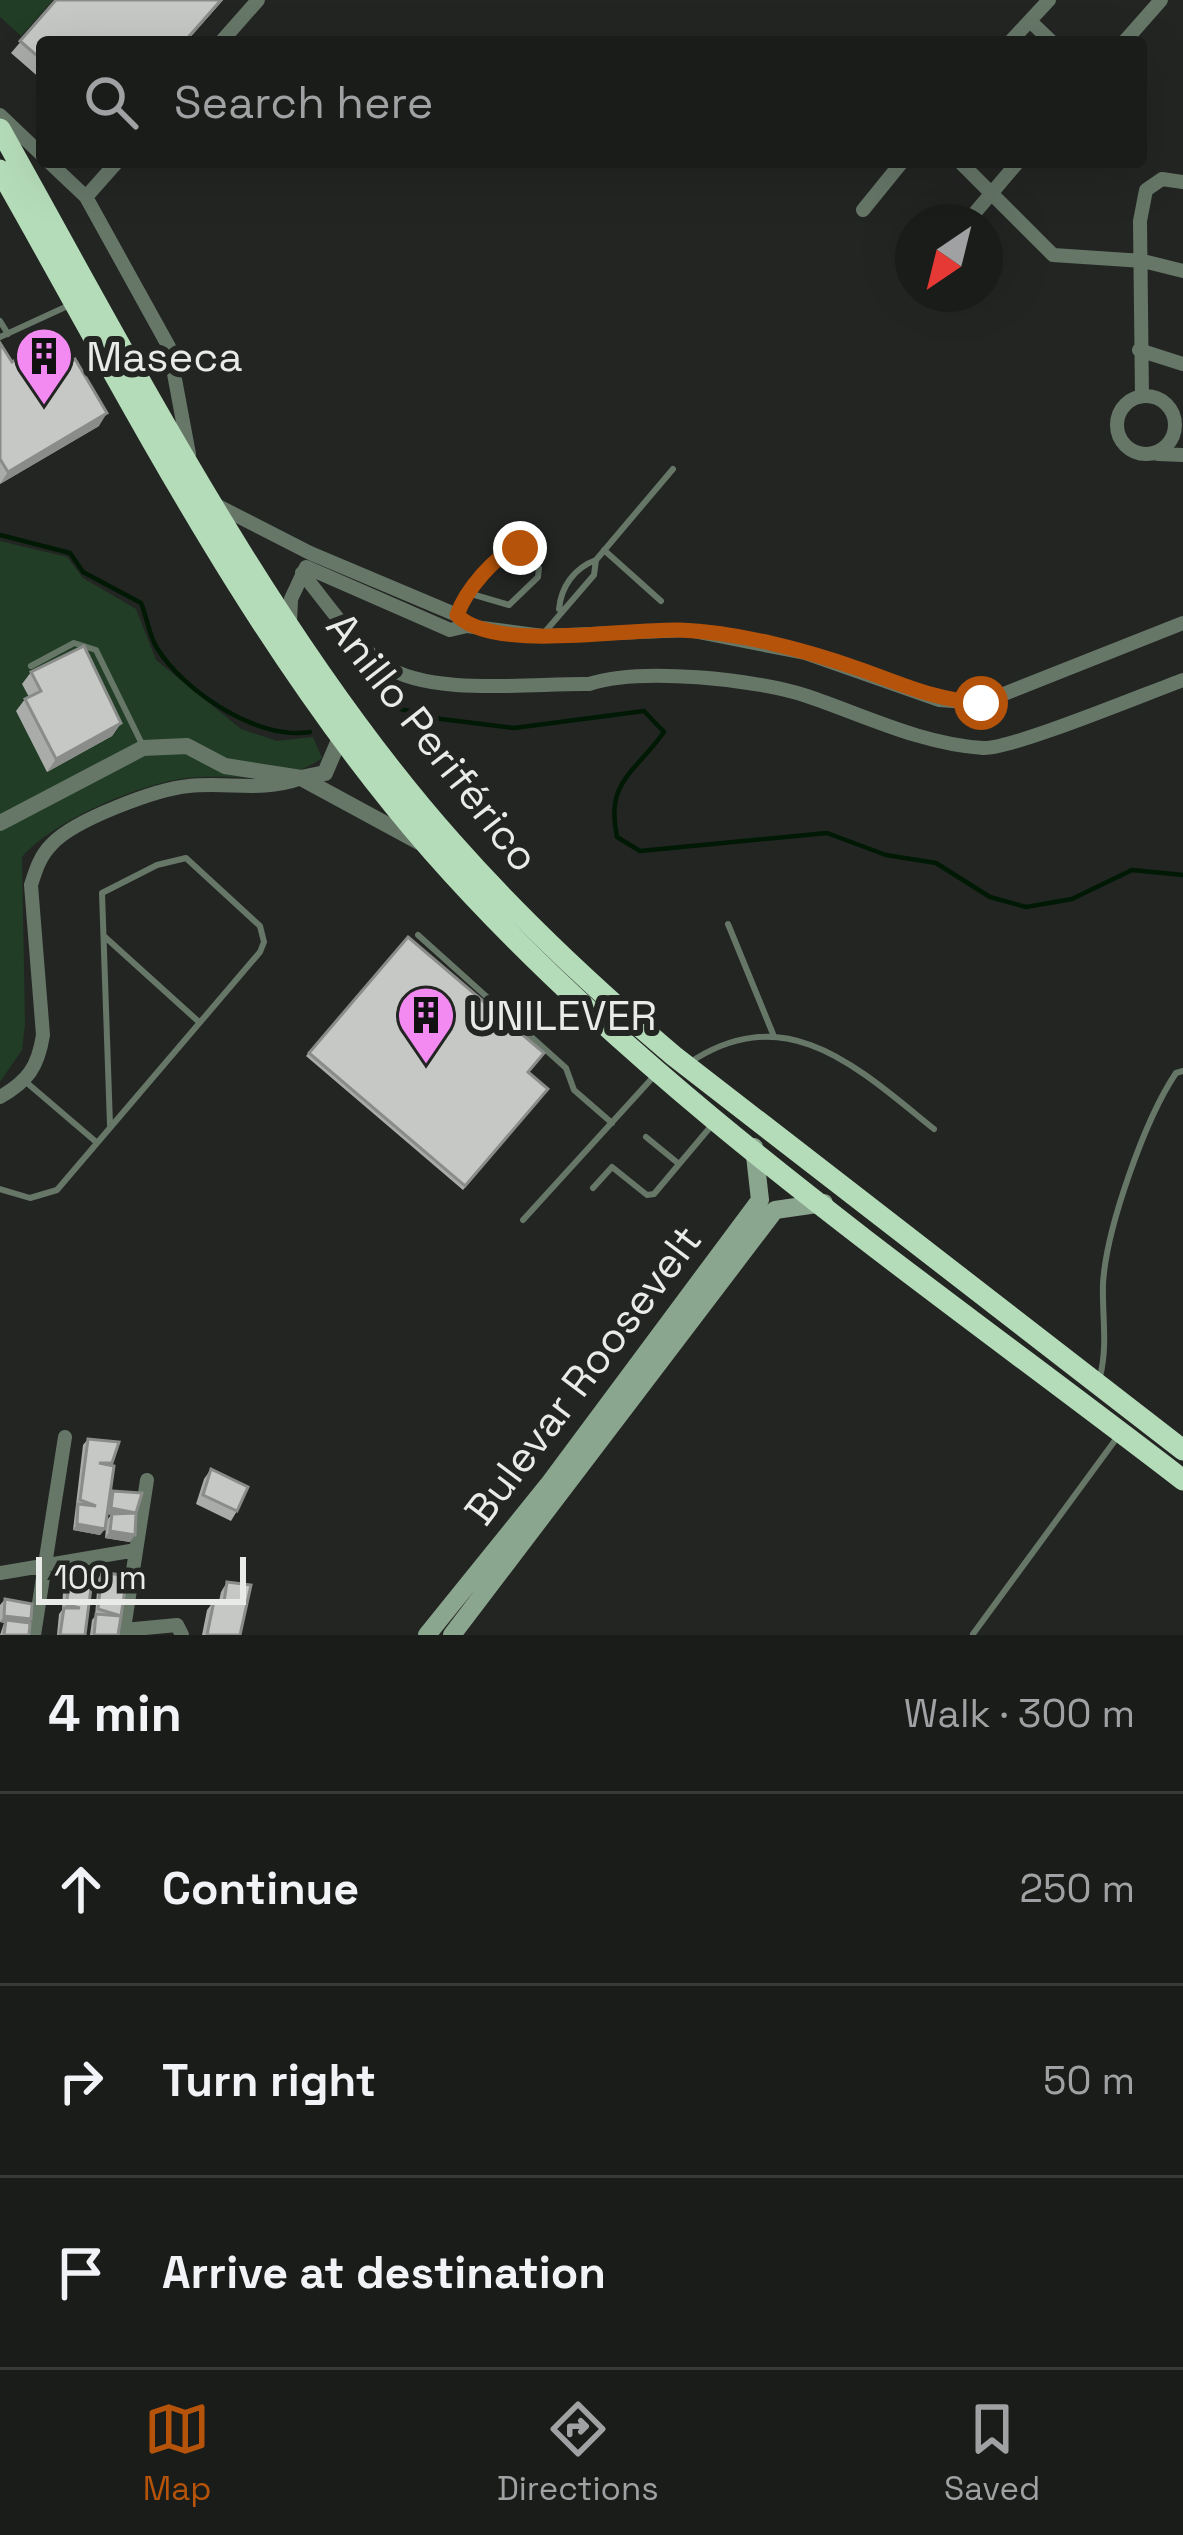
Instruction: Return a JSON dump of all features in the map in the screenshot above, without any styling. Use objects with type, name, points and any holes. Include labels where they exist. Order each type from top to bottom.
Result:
[{"type":"highway","name":"Anillo Periférico","points":[[0,128],[290,624],[450,841],[605,998],[686,1066],[1183,1450]]},
{"type":"highway","name":"Anillo Periférico","points":[[0,171],[208,533],[340,738],[430,849],[512,938],[659,1071],[1183,1480]]},
{"type":"main road","points":[[754,1147],[767,1205],[824,1203]]},
{"type":"main road","name":"Bulevar Roosevelt","points":[[428,1635],[767,1205]]},
{"type":"main road","name":"Bulevar Roosevelt","points":[[452,1635],[767,1205]]},
{"type":"street","points":[[226,36],[258,0]]},
{"type":"street","points":[[1016,36],[1049,0]]},
{"type":"street","points":[[1129,36],[1161,0]]},
{"type":"street","points":[[1030,21],[1046,36]]},
{"type":"street","points":[[0,115],[36,149]]},
{"type":"street","points":[[56,168],[86,197],[169,347],[190,460]]},
{"type":"street","points":[[86,197],[111,168]]},
{"type":"street","points":[[863,210],[897,168]]},
{"type":"street","points":[[966,168],[1053,255],[1143,261],[1183,271]]},
{"type":"street","points":[[982,204],[1013,168]]},
{"type":"street","points":[[1142,396],[1140,221],[1146,190],[1162,179],[1183,182]]},
{"type":"street","points":[[1139,350],[1183,364]]},
{"type":"street","points":[[1153,454],[1174,436],[1178,418],[1159,398],[1142,396],[1125,404],[1117,430],[1134,452],[1153,454],[1183,454]]},
{"type":"street","points":[[218,506],[306,564],[451,630],[462,620],[543,635],[688,630],[805,653],[939,700],[981,703],[1183,623]]},
{"type":"street","points":[[290,624],[290,599],[306,564]]},
{"type":"street","points":[[306,564],[374,656],[397,673],[430,682],[589,683],[632,676],[741,685],[802,694],[921,739],[989,749],[1183,680]]},
{"type":"street","points":[[0,1097],[26,1082],[43,1035],[31,885],[38,862],[55,840],[95,817],[185,786],[269,789],[325,773],[340,738]]},
{"type":"street","points":[[0,823],[143,748],[187,746],[225,766],[301,778],[430,849]]},
{"type":"street","points":[[34,1635],[64,1437]]},
{"type":"street","points":[[147,1480],[123,1633],[177,1625],[182,1635]]},
{"type":"street","points":[[0,1573],[136,1550]]},
{"type":"lane","points":[[0,321],[4,336],[76,303]]},
{"type":"lane","points":[[543,635],[559,609],[594,574],[596,560],[673,469]]},
{"type":"lane","points":[[462,620],[468,593],[515,548],[539,568],[538,577],[509,605],[468,593]]},
{"type":"lane","points":[[604,550],[661,601]]},
{"type":"lane","points":[[559,609],[560,593],[582,565],[596,560]]},
{"type":"lane","points":[[31,666],[66,645],[96,650],[143,748]]},
{"type":"lane","points":[[0,1189],[30,1198],[50,1195],[199,1022],[264,942],[260,926],[206,872],[177,857],[108,886],[100,906],[110,1125]]},
{"type":"lane","points":[[728,924],[772,1034]]},
{"type":"lane","points":[[418,935],[566,1068],[574,1090],[611,1124]]},
{"type":"lane","points":[[105,937],[199,1022]]},
{"type":"lane","points":[[686,1066],[742,1036],[772,1034],[813,1045],[866,1073],[934,1129]]},
{"type":"lane","points":[[523,1220],[659,1071]]},
{"type":"lane","points":[[1099,1385],[1107,1349],[1107,1253],[1152,1118],[1176,1073],[1183,1071]]},
{"type":"lane","points":[[26,1082],[95,1142]]},
{"type":"lane","points":[[593,1188],[612,1167],[651,1195],[718,1119]]},
{"type":"lane","points":[[646,1137],[679,1164]]},
{"type":"lane","points":[[973,1634],[1121,1432]]},
{"type":"green space","points":[[0,0],[53,0],[21,36],[0,17]]},
{"type":"green space","points":[[0,541],[67,557],[83,578],[136,609],[156,660],[241,729],[277,741],[313,737],[322,758],[274,776],[188,778],[146,787],[75,818],[22,857],[25,1024],[22,1050],[0,1082]]},
{"type":"building","points":[[56,0],[221,0],[189,36],[36,36],[36,55],[20,41]]},
{"type":"building","name":"Maseca","points":[[0,343],[12,362],[32,350],[48,375],[75,359],[107,413],[8,472],[0,459]]},
{"type":"building","points":[[84,646],[121,723],[56,759],[25,699],[41,691],[31,672]]},
{"type":"building","name":"UNILEVER","points":[[408,937],[544,1053],[528,1072],[548,1089],[465,1186],[309,1053]]},
{"type":"building","points":[[88,1439],[119,1442],[112,1463],[99,1463],[114,1466],[105,1529],[77,1524],[78,1504],[96,1506],[80,1500]]},
{"type":"building","points":[[211,1469],[248,1487],[237,1511],[203,1495]]},
{"type":"building","points":[[113,1491],[142,1493],[136,1513],[111,1508]]},
{"type":"building","points":[[136,1513],[135,1535],[110,1531],[112,1514]]},
{"type":"building","points":[[102,1572],[127,1576],[121,1616],[98,1609]]},
{"type":"building","points":[[227,1582],[251,1585],[240,1635],[207,1635],[214,1601],[224,1602]]},
{"type":"building","points":[[68,1585],[91,1588],[85,1635],[60,1635],[64,1608],[80,1608],[67,1605]]},
{"type":"building","points":[[5,1599],[32,1604],[31,1619],[4,1616]]},
{"type":"building","points":[[96,1614],[121,1616],[118,1635],[94,1635]]},
{"type":"building","points":[[6,1620],[30,1623],[29,1635],[4,1635]]},
{"type":"waterway","points":[[0,535],[70,553],[83,572],[141,603],[154,643],[169,665],[225,710],[268,729],[310,732]]},
{"type":"waterway","points":[[385,705],[441,719],[514,728],[644,711],[664,732],[625,779],[614,818],[617,837],[640,851],[827,833],[886,855],[936,863],[990,897],[1026,907],[1072,899],[1132,870],[1183,875]]},
{"type":"place","name":"Maseca","points":[[44,407]]},
{"type":"place","name":"UNILEVER","points":[[426,1066]]},
{"type":"route","points":[[520,548],[510,550],[468,593],[457,615],[467,626],[543,635],[688,630],[805,653],[939,700],[981,703]]}]
